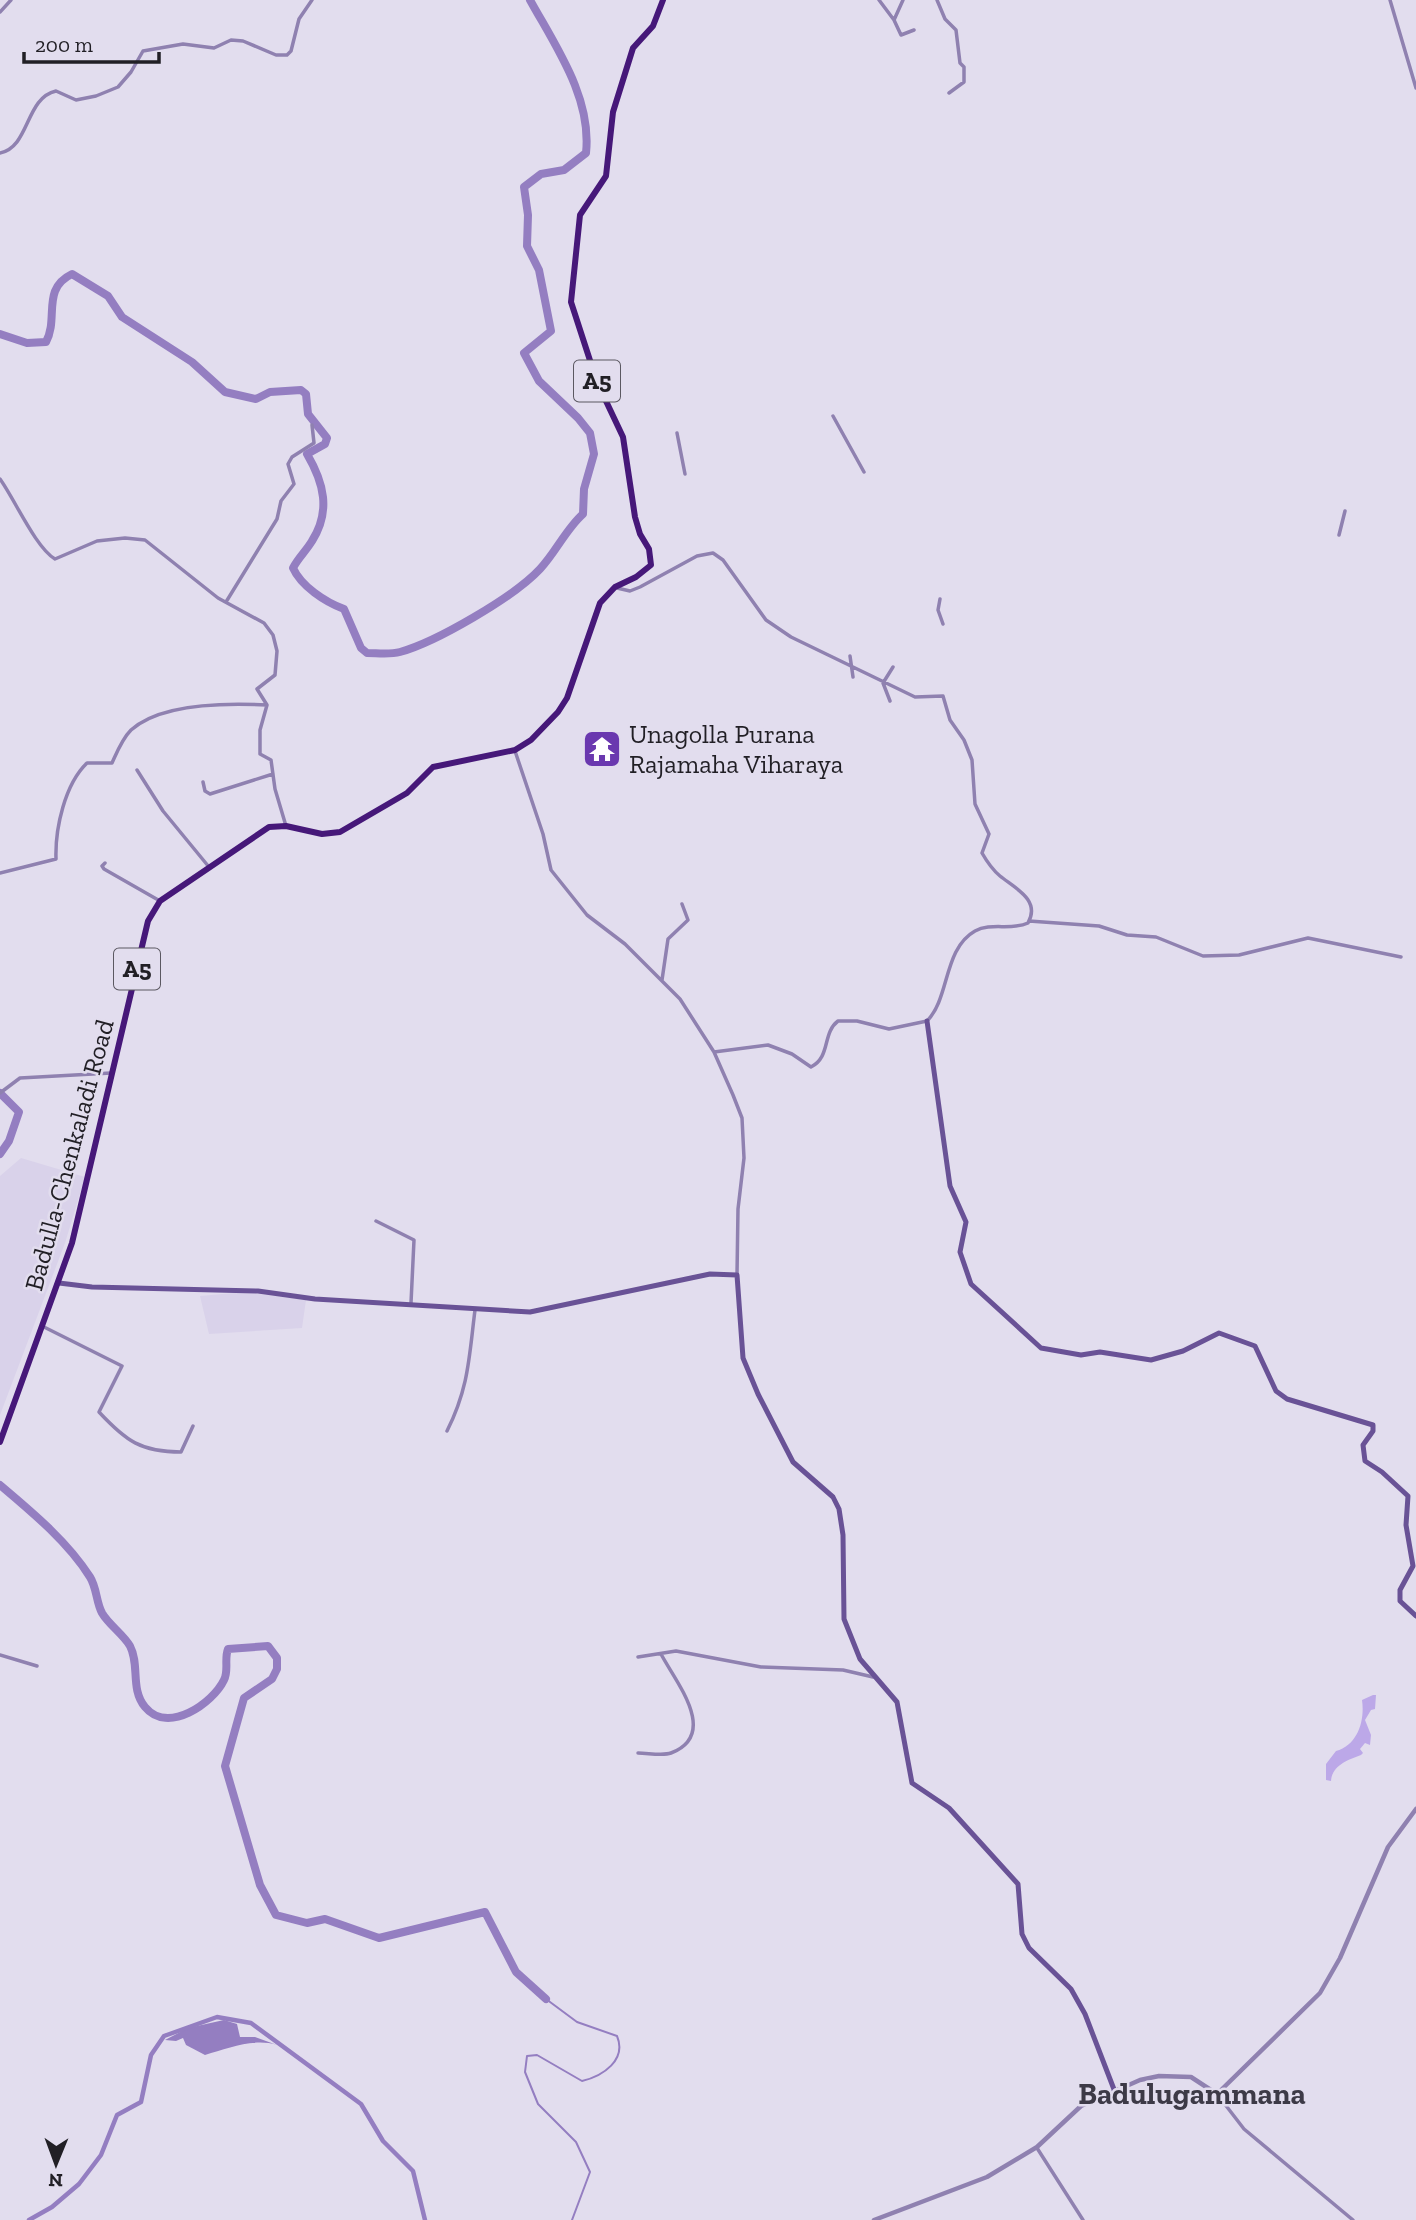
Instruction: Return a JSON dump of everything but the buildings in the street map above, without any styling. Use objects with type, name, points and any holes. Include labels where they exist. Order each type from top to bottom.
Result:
[{"type":"highway","name":"A5","points":[[286,826],[322,834],[340,832],[407,793],[433,767],[515,750],[539,735],[567,698],[593,615],[615,587],[651,565],[652,557],[635,517],[623,437],[597,382],[571,302],[580,215],[606,176],[612,112],[633,48],[653,26],[663,0]]},
{"type":"highway","points":[[160,901],[269,827],[286,826]]},
{"type":"highway","name":"Badulla-Chenkaladi Road","points":[[0,1442],[72,1243],[148,921],[160,901]]},
{"type":"main road","points":[[927,1021],[950,1186],[965,1222],[960,1252],[971,1284],[1041,1348],[1081,1355],[1100,1352],[1151,1360],[1183,1352],[1219,1333],[1255,1346],[1276,1391],[1287,1399],[1373,1424],[1373,1431],[1363,1445],[1365,1461],[1382,1472],[1408,1496],[1406,1525],[1413,1566],[1400,1590],[1400,1601],[1416,1616]]},
{"type":"main road","points":[[59,1283],[92,1287],[258,1291],[315,1299],[411,1303],[475,1310],[541,1311],[580,1300],[621,1294],[710,1274],[737,1275],[743,1358],[793,1462],[833,1497],[839,1509],[843,1535],[844,1619],[860,1659],[897,1702],[912,1783],[949,1808],[1018,1884],[1022,1934],[1028,1948],[1071,1989],[1085,2014],[1115,2092]]},
{"type":"street","points":[[0,12],[11,0]]},
{"type":"street","points":[[0,153],[14,145],[44,96],[56,91],[76,100],[106,92],[126,79],[144,51],[183,44],[214,48],[231,40],[243,41],[276,55],[287,55],[291,51],[299,19],[312,0]]},
{"type":"street","points":[[879,0],[901,35],[914,30]]},
{"type":"street","points":[[894,20],[903,0]]},
{"type":"street","points":[[937,0],[945,19],[956,30],[960,63],[964,67],[964,82],[949,93]]},
{"type":"street","points":[[1390,0],[1416,88]]},
{"type":"street","points":[[833,416],[864,472]]},
{"type":"street","points":[[226,602],[277,519],[281,501],[293,484],[288,464],[314,443],[312,425]]},
{"type":"street","points":[[677,433],[685,474]]},
{"type":"street","points":[[0,479],[19,505],[41,548],[55,559],[97,541],[139,538],[226,602],[264,623],[273,635],[277,650],[275,675],[257,689],[267,705],[260,730],[260,754],[271,760],[286,826]]},
{"type":"street","points":[[1339,535],[1345,511]]},
{"type":"street","points":[[615,587],[630,591],[697,556],[713,553],[723,560],[766,620],[791,637],[923,699],[943,696],[950,720],[964,740],[972,760],[975,804],[989,834],[982,853],[999,876],[1020,889],[1030,901],[1030,921]]},
{"type":"street","points":[[940,600],[938,610],[943,624]]},
{"type":"street","points":[[850,656],[853,677]]},
{"type":"street","points":[[883,682],[894,667]]},
{"type":"street","points":[[883,682],[890,701]]},
{"type":"street","points":[[0,873],[56,859],[55,838],[77,772],[87,763],[111,763],[125,737],[134,727],[151,717],[185,711],[197,705],[267,705]]},
{"type":"street","points":[[515,750],[543,834],[551,870],[586,915],[625,944],[680,999],[714,1052],[742,1118],[737,1275]]},
{"type":"street","points":[[136,770],[163,811],[209,867]]},
{"type":"street","points":[[203,782],[205,791],[210,794],[273,774]]},
{"type":"street","points":[[105,863],[102,866],[104,869],[160,901]]},
{"type":"street","points":[[662,980],[668,939],[688,920],[682,904]]},
{"type":"street","points":[[714,1052],[768,1045],[792,1054],[811,1067],[824,1055],[830,1031],[838,1021],[857,1021],[889,1029],[927,1021],[934,1011],[957,952],[970,934],[985,927],[1014,927],[1030,921],[1099,926],[1127,935],[1156,937],[1203,956],[1239,955],[1308,938],[1401,957]]},
{"type":"street","points":[[0,1093],[20,1077],[113,1073]]},
{"type":"street","points":[[376,1221],[414,1240],[411,1303]]},
{"type":"street","points":[[447,1431],[461,1403],[470,1371],[475,1310]]},
{"type":"street","points":[[42,1326],[122,1366],[99,1412],[131,1443],[145,1449],[181,1452],[193,1426]]},
{"type":"street","points":[[638,1657],[676,1651],[761,1667],[843,1670],[878,1678]]},
{"type":"street","points":[[638,1753],[670,1753],[686,1742],[695,1722],[692,1710],[661,1654]]},
{"type":"street","points":[[0,1655],[37,1666]]},
{"type":"street","points":[[1217,2094],[1320,1993],[1339,1958],[1388,1847],[1416,1809]]},
{"type":"street","points":[[874,2220],[987,2177],[1037,2147],[1081,2106],[1140,2080],[1179,2076],[1191,2077],[1212,2088],[1244,2129],[1353,2220]]},
{"type":"street","points":[[1037,2147],[1083,2220]]},
{"type":"shaded area","points":[[21,1158],[85,1177],[65,1243],[0,1415],[0,1176]]},
{"type":"shaded area","points":[[245,1292],[306,1300],[302,1328],[209,1334],[200,1296]]},
{"type":"shaded area","points":[[1376,1695],[1375,1709],[1371,1710],[1365,1720],[1371,1735],[1370,1745],[1365,1743],[1360,1749],[1363,1753],[1361,1755],[1341,1764],[1334,1771],[1331,1781],[1326,1780],[1326,1764],[1336,1751],[1344,1748],[1355,1737],[1361,1723],[1362,1700]]},
{"type":"shaded area","points":[[224,2020],[237,2024],[240,2037],[255,2037],[277,2045],[250,2043],[205,2055],[186,2045],[183,2038],[176,2041],[165,2040],[188,2028]]},
{"type":"waterway","points":[[0,334],[27,343],[46,342],[50,333],[52,305],[57,288],[72,274],[108,296],[122,317],[192,362],[225,392],[256,399],[270,392],[301,390],[306,394],[308,414],[327,438],[325,444],[307,454],[321,486],[323,508],[318,530],[293,568],[314,593],[344,609],[361,648],[367,653],[396,653],[415,647],[494,605],[540,569],[583,514],[584,489],[594,454],[590,433],[539,381],[524,353],[551,331],[539,270],[527,246],[528,215],[524,187],[541,174],[564,170],[586,153],[586,133],[578,93],[561,55],[530,0]]},
{"type":"waterway","points":[[0,1093],[19,1112],[9,1141],[0,1154]]},
{"type":"waterway","points":[[0,1485],[60,1540],[90,1577],[102,1613],[124,1637],[133,1653],[140,1700],[155,1715],[177,1717],[189,1713],[210,1698],[225,1676],[228,1649],[268,1646],[277,1658],[277,1669],[272,1679],[244,1698],[225,1766],[260,1885],[276,1915],[307,1923],[325,1919],[379,1938],[485,1912],[516,1972],[546,1999]]},
{"type":"waterway","points":[[546,1999],[577,2022],[617,2036],[619,2045],[619,2052],[611,2066],[582,2081],[537,2055],[527,2056],[525,2072],[538,2104],[576,2142],[590,2172],[572,2220]]},
{"type":"waterway","points":[[29,2220],[52,2207],[79,2184],[101,2155],[117,2115],[141,2102],[151,2055],[164,2036],[217,2017],[251,2023],[361,2104],[383,2141],[413,2171],[425,2220]]},
{"type":"place","name":"Unagolla Purana Rajamaha Viharaya","points":[[602,749]]},
{"type":"district","name":"Badulugammana","points":[[1192,2094]]}]
